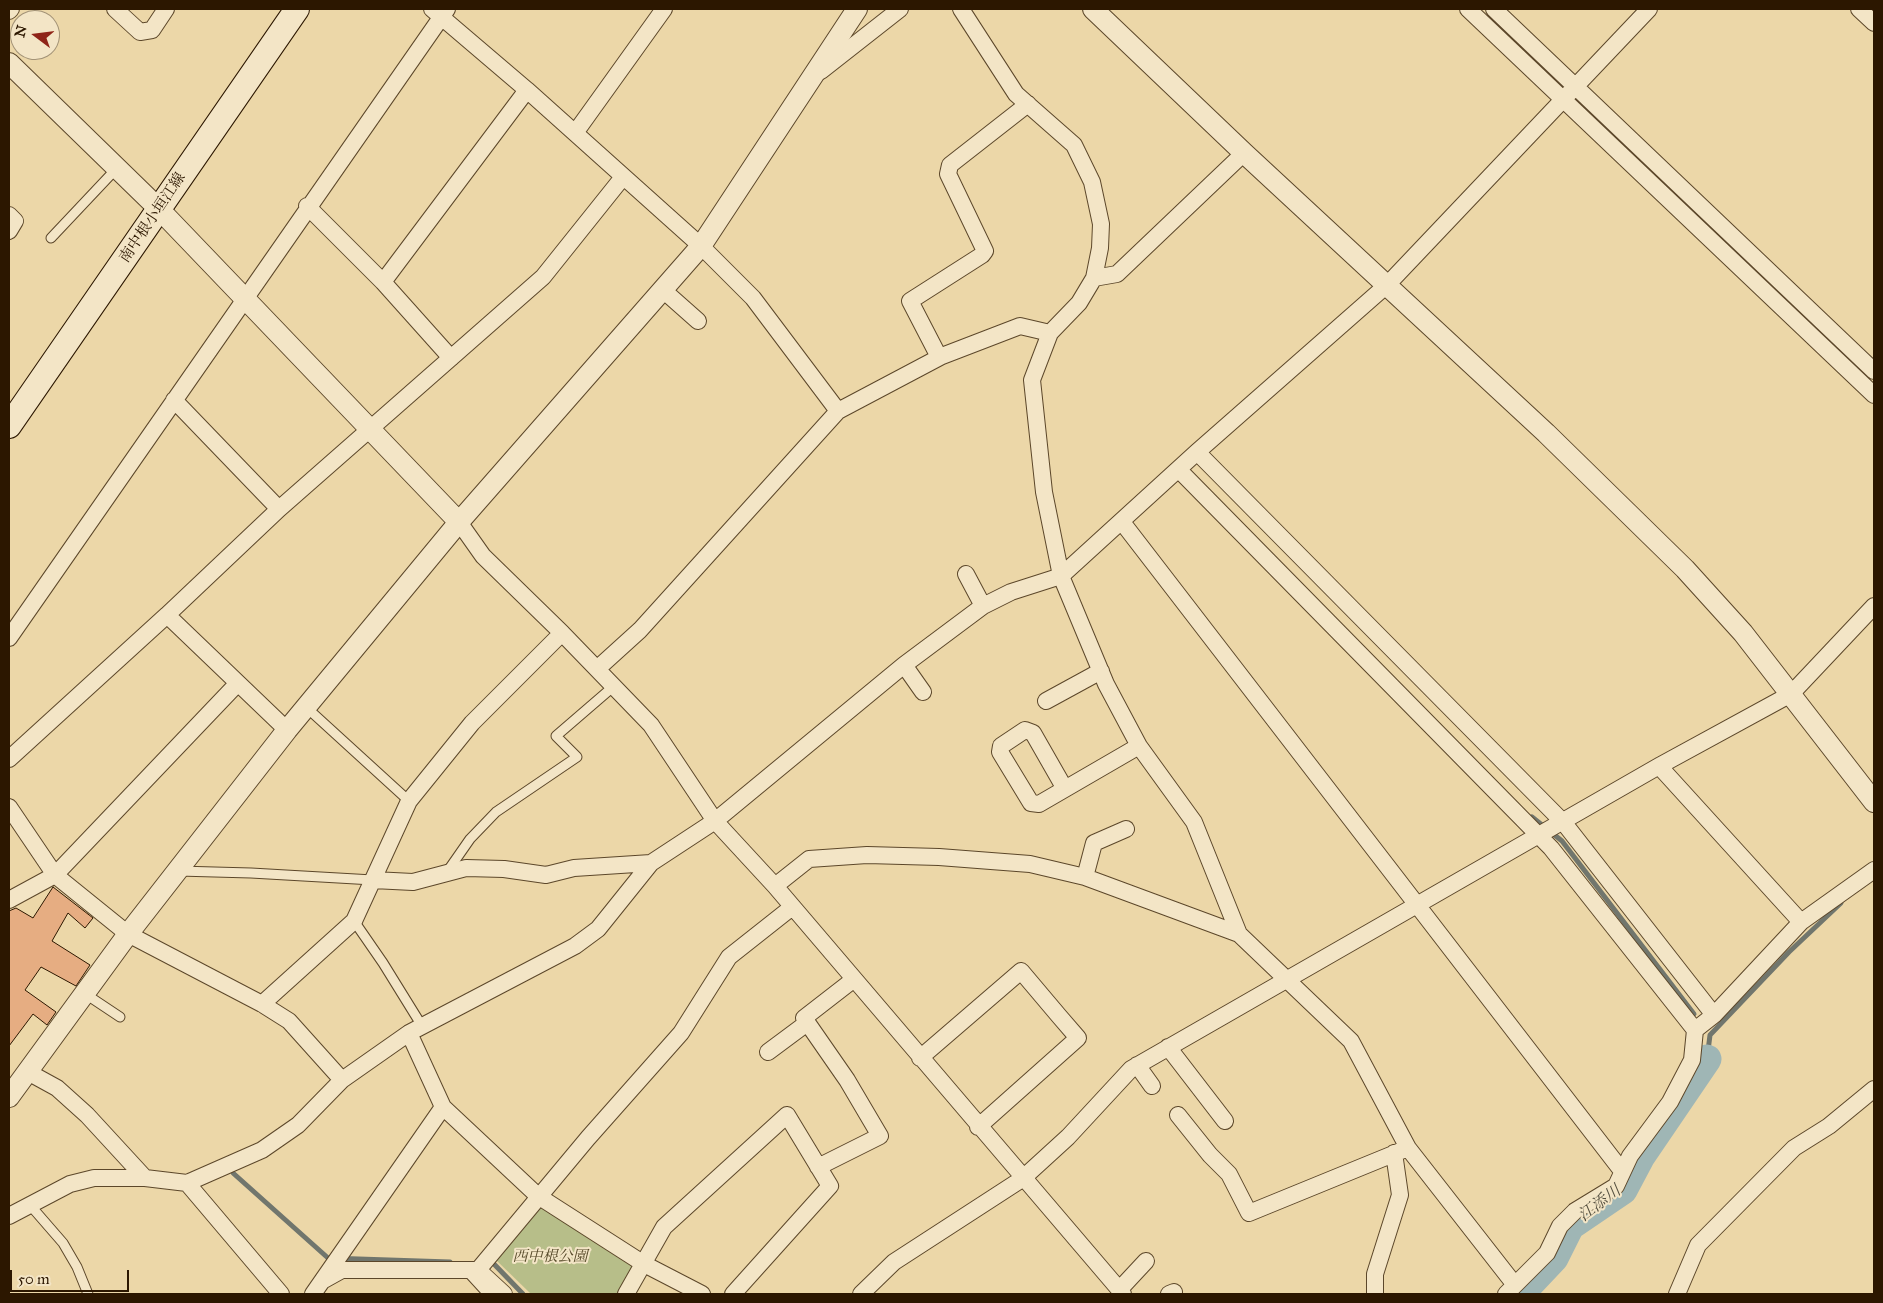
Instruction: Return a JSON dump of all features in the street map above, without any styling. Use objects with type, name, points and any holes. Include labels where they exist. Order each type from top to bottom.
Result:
[{"type":"main road","name":"南中根小垣江線","points":[[9,426],[297,9]]},
{"type":"street","points":[[115,9],[140,32],[152,30],[166,9]]},
{"type":"street","points":[[575,132],[664,9]]},
{"type":"street","points":[[9,1097],[26,1071],[128,934],[287,730],[459,522],[701,246],[857,9]]},
{"type":"street","points":[[815,75],[900,9]]},
{"type":"street","points":[[961,9],[1016,94],[1074,145],[1092,182],[1101,224],[1100,248],[1094,278],[1079,303],[1050,333],[1032,380],[1044,492],[1061,576],[1101,671],[1139,746],[1194,822],[1239,934]]},
{"type":"street","points":[[1093,9],[1244,153],[1388,284],[1546,433],[1684,569],[1743,633],[1874,802]]},
{"type":"street","points":[[1468,9],[1570,93],[1874,371]]},
{"type":"street","points":[[1494,9],[1570,93],[1874,395]]},
{"type":"street","points":[[9,1216],[70,1184],[94,1178],[144,1178],[187,1183],[262,1150],[298,1124],[342,1080],[416,1029],[575,946],[598,929],[651,863],[715,821],[904,665],[983,606],[1011,592],[1061,576],[1197,452],[1388,284],[1649,9]]},
{"type":"street","points":[[1859,9],[1874,23]]},
{"type":"street","points":[[9,638],[440,11],[701,246],[753,298],[838,411]]},
{"type":"street","points":[[9,63],[159,209],[459,522],[483,556],[562,633],[650,725],[715,821],[774,886],[790,908],[1121,1292],[1146,1261]]},
{"type":"street","points":[[383,282],[527,90]]},
{"type":"street","points":[[939,358],[910,300],[982,255],[985,251],[948,174],[950,165],[1028,104]]},
{"type":"street","points":[[1094,278],[1118,274],[1244,153]]},
{"type":"street","points":[[9,759],[167,615],[279,509],[543,277],[623,177]]},
{"type":"street","points":[[307,206],[383,282],[451,358]]},
{"type":"street","points":[[9,215],[15,221],[9,231]]},
{"type":"street","points":[[663,290],[698,321]]},
{"type":"street","points":[[597,670],[640,630],[838,411],[939,358],[1020,326],[1050,333]]},
{"type":"street","points":[[174,400],[279,509]]},
{"type":"street","points":[[1197,452],[1561,824],[1714,1015]]},
{"type":"street","points":[[774,886],[809,859],[867,855],[939,857],[1030,864],[1085,877],[1239,934],[1351,1040],[1401,1150],[1510,1289],[1547,1253],[1560,1226],[1575,1211],[1616,1186],[1630,1156],[1670,1102],[1692,1060],[1695,1030],[1551,848],[1179,470]]},
{"type":"street","points":[[1122,522],[1622,1171]]},
{"type":"street","points":[[966,574],[983,606]]},
{"type":"street","points":[[862,1294],[894,1262],[1022,1179],[1068,1137],[1131,1069],[1286,978],[1561,824],[1659,766],[1792,694],[1874,606]]},
{"type":"street","points":[[167,615],[287,730]]},
{"type":"street","points":[[262,1004],[354,921],[409,801],[472,723],[562,633]]},
{"type":"street","points":[[904,665],[923,692]]},
{"type":"street","points":[[1046,701],[1101,671]]},
{"type":"street","points":[[9,900],[55,875],[238,683]]},
{"type":"street","points":[[1066,789],[1033,733],[1025,730],[1001,746],[1000,752],[1031,803],[1039,804],[1066,789],[1139,746]]},
{"type":"street","points":[[1659,766],[1801,922]]},
{"type":"street","points":[[9,807],[55,875],[128,934],[262,1004],[289,1021],[342,1080]]},
{"type":"street","points":[[1085,877],[1094,843],[1126,828]]},
{"type":"street","points":[[373,880],[413,882],[466,868],[504,869],[546,875],[574,868],[651,863]]},
{"type":"street","points":[[1695,1030],[1714,1015],[1801,922],[1874,870]]},
{"type":"street","points":[[474,1270],[491,1254],[538,1196],[681,1033],[729,957],[790,908]]},
{"type":"street","points":[[920,1058],[1021,971],[1078,1038],[978,1127]]},
{"type":"street","points":[[818,1167],[880,1136],[847,1080],[804,1018],[853,980]]},
{"type":"street","points":[[768,1052],[808,1023]]},
{"type":"street","points":[[416,1029],[443,1107],[538,1196],[644,1264],[702,1294]]},
{"type":"street","points":[[1168,1047],[1225,1121]]},
{"type":"street","points":[[1137,1065],[1152,1086]]},
{"type":"street","points":[[26,1071],[57,1088],[86,1115],[144,1178]]},
{"type":"street","points":[[1677,1294],[1698,1245],[1794,1148],[1829,1126],[1874,1089]]},
{"type":"street","points":[[316,1289],[443,1107]]},
{"type":"street","points":[[626,1294],[664,1227],[787,1115],[830,1186],[733,1294]]},
{"type":"street","points":[[1178,1115],[1210,1155],[1229,1174],[1249,1213],[1401,1150]]},
{"type":"street","points":[[1375,1294],[1375,1274],[1400,1195],[1401,1150]]},
{"type":"street","points":[[187,1183],[281,1294]]},
{"type":"street","points":[[316,1289],[342,1270],[474,1270],[504,1294]]},
{"type":"lane","points":[[51,238],[117,168]]},
{"type":"lane","points":[[447,872],[470,839],[496,812],[577,757],[556,736],[614,686]]},
{"type":"lane","points":[[306,708],[409,801]]},
{"type":"lane","points":[[178,871],[373,880]]},
{"type":"lane","points":[[354,921],[383,963],[416,1029]]},
{"type":"lane","points":[[84,993],[120,1017]]},
{"type":"lane","points":[[30,1205],[63,1243],[77,1267],[88,1294]]},
{"type":"lane","points":[[474,1270],[488,1294]]},
{"type":"green space","name":"西中根公園","points":[[540,1207],[633,1267],[617,1294],[531,1294],[496,1260]]},
{"type":"building","points":[[53,887],[93,918],[85,928],[68,913],[52,941],[90,965],[76,986],[41,967],[25,990],[56,1012],[47,1025],[33,1014],[9,1046],[9,911],[16,908],[33,918]]},
{"type":"waterway","points":[[1532,817],[1562,841],[1694,1014]]},
{"type":"waterway","points":[[1707,1059],[1710,1035],[1789,952],[1841,903]]},
{"type":"waterway","name":"江添川","points":[[1520,1294],[1554,1258],[1570,1226],[1623,1190],[1641,1156],[1707,1059]]},
{"type":"waterway","points":[[233,1173],[328,1258],[450,1262]]},
{"type":"waterway","points":[[488,1263],[493,1263],[523,1294]]}]
